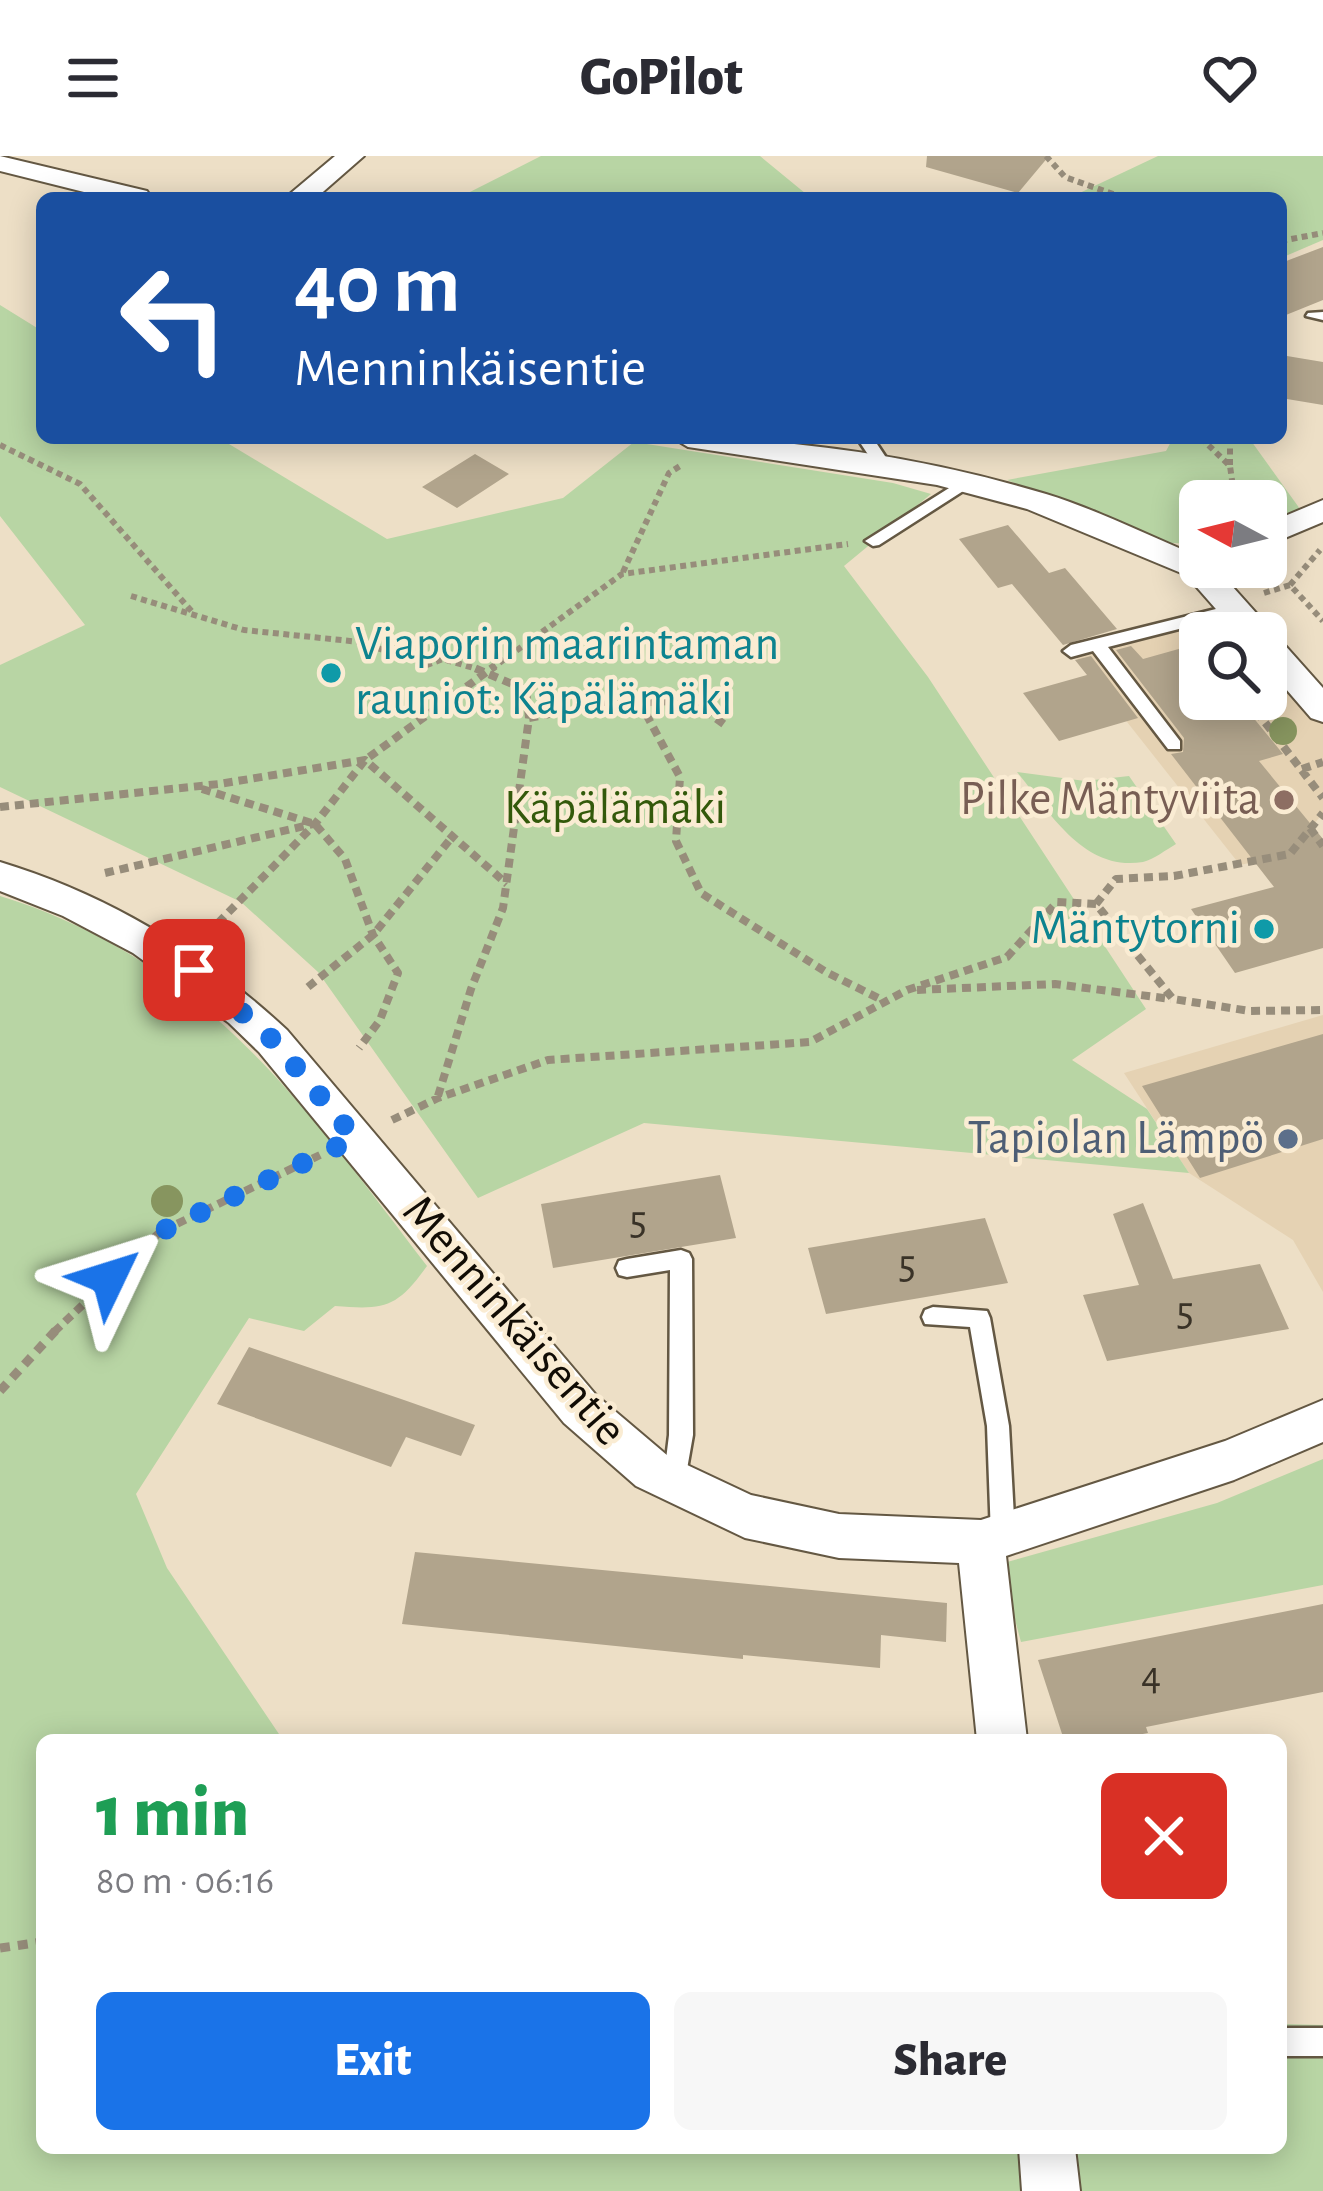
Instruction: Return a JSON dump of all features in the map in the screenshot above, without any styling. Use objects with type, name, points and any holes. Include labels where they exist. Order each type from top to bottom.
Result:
[{"type":"street","points":[[306,192],[351,156]]},
{"type":"street","points":[[0,163],[114,192]]},
{"type":"street","points":[[0,191],[36,193]]},
{"type":"street","points":[[730,444],[965,483],[1038,502],[1179,560]]},
{"type":"street","points":[[1287,526],[1323,510]]},
{"type":"street","points":[[1217,588],[1238,612]]},
{"type":"street","points":[[1287,668],[1323,710]]},
{"type":"street","name":"Menninkäisentie","points":[[0,876],[106,918],[194,970],[274,1041],[580,1409],[614,1442],[675,1484],[746,1516],[839,1536],[992,1539],[1248,1454],[1323,1420]]},
{"type":"street","points":[[992,1539],[1002,1734]]},
{"type":"street","points":[[1048,2154],[1051,2191]]},
{"type":"lane","points":[[869,444],[885,468]]},
{"type":"lane","points":[[873,541],[965,483]]},
{"type":"lane","points":[[1071,651],[1179,631]]},
{"type":"lane","points":[[1097,644],[1174,745]]},
{"type":"lane","points":[[627,1268],[682,1259],[681,1435],[675,1484]]},
{"type":"lane","points":[[934,1317],[979,1318],[998,1426],[992,1539]]},
{"type":"lane","points":[[1287,2042],[1323,2042]]},
{"type":"path","points":[[1046,156],[1065,177],[1107,192]]},
{"type":"path","points":[[1287,240],[1323,233]]},
{"type":"path","points":[[218,923],[315,824],[364,760],[622,574],[669,473],[700,444]]},
{"type":"path","points":[[1207,444],[1230,466]]},
{"type":"path","points":[[1230,444],[1232,480]]},
{"type":"path","points":[[0,445],[80,484],[195,616]]},
{"type":"path","points":[[622,574],[873,541]]},
{"type":"path","points":[[1290,585],[1323,549]]},
{"type":"path","points":[[131,596],[244,630],[361,642],[390,656],[427,665],[443,659],[490,671],[526,690],[529,718],[507,884],[438,1098]]},
{"type":"path","points":[[529,718],[639,701],[691,700],[725,725]]},
{"type":"path","points":[[639,701],[680,777],[676,841],[700,893],[826,972],[886,1001]]},
{"type":"path","points":[[1264,720],[1323,798]]},
{"type":"path","points":[[0,807],[195,787],[364,760],[507,884]]},
{"type":"path","points":[[1302,769],[1323,762]]},
{"type":"path","points":[[195,787],[315,824],[345,859],[373,935],[398,973],[380,1020],[359,1048]]},
{"type":"path","points":[[1096,904],[1116,879],[1174,876],[1290,854],[1323,813]]},
{"type":"path","points":[[105,873],[315,824]]},
{"type":"path","points":[[1310,828],[1323,846]]},
{"type":"path","points":[[308,987],[373,935],[452,836]]},
{"type":"path","points":[[0,1391],[83,1300],[160,1232],[438,1098],[548,1060],[810,1042],[907,990],[1007,956],[1057,902],[1096,904],[1173,999]]},
{"type":"path","points":[[907,990],[1054,984],[1250,1011],[1323,1010]]},
{"type":"path","points":[[0,1948],[36,1943]]},
{"type":"shaded area","points":[[1179,624],[1179,720],[1287,720],[1287,668],[1323,710],[1323,813],[1290,854],[1240,865],[1071,651]]},
{"type":"shaded area","points":[[1323,1015],[1323,1292],[1293,1240],[1189,1173],[1124,1073]]},
{"type":"green space","points":[[541,156],[760,156],[804,192],[470,192]]},
{"type":"green space","points":[[1158,156],[1323,156],[1323,240],[1287,255],[1287,192],[1082,192]]},
{"type":"green space","name":"Käpälämäki","points":[[0,305],[36,327],[36,444],[229,444],[387,539],[563,498],[631,444],[893,483],[931,494],[844,566],[928,677],[1146,1009],[1072,1060],[1147,1109],[1189,1173],[644,1123],[478,1198],[318,972],[241,902],[0,787],[0,665],[85,625],[0,516]]},
{"type":"green space","points":[[1170,444],[1253,444],[1279,480],[1179,480],[1179,543],[1007,480],[1166,451]]},
{"type":"green space","points":[[1287,491],[1300,509],[1287,515]]},
{"type":"green space","points":[[1017,772],[1085,781],[1129,776],[1176,844],[1143,862],[1102,858],[1055,820]]},
{"type":"green space","points":[[0,896],[72,923],[135,958],[192,998],[292,1095],[427,1266],[398,1298],[378,1306],[335,1306],[304,1331],[249,1318],[136,1494],[167,1568],[279,1734],[36,1734],[36,2154],[1287,2154],[1287,2024],[1323,2025],[1323,2191],[0,2191]]},
{"type":"green space","points":[[1323,1459],[1323,1585],[1021,1642],[1000,1564],[1217,1503]]},
{"type":"building","points":[[927,156],[1049,156],[1019,192],[926,167]]},
{"type":"building","points":[[1323,247],[1323,300],[1287,315],[1287,261]]},
{"type":"building","points":[[1287,356],[1323,362],[1323,405],[1287,399]]},
{"type":"building","points":[[475,454],[509,474],[457,508],[422,487]]},
{"type":"building","points":[[1008,525],[1049,573],[1065,568],[1117,629],[1063,645],[1012,584],[998,588],[959,539]]},
{"type":"building","points":[[1131,646],[1143,659],[1179,649],[1179,720],[1255,720],[1283,754],[1259,761],[1323,839],[1323,948],[1235,973],[1191,909],[1274,887],[1171,754],[1183,752],[1184,738],[1116,650]]},
{"type":"building","points":[[1091,656],[1138,718],[1059,741],[1023,693],[1087,675],[1075,660]]},
{"type":"building","points":[[1323,1034],[1323,1139],[1200,1178],[1142,1086]]},
{"type":"building","points":[[720,1175],[736,1238],[553,1268],[541,1204]]},
{"type":"building","points":[[1143,1203],[1173,1279],[1260,1264],[1289,1329],[1107,1361],[1083,1295],[1139,1285],[1113,1214]]},
{"type":"building","points":[[985,1218],[1008,1283],[826,1314],[808,1248]]},
{"type":"building","points":[[249,1347],[475,1425],[461,1456],[406,1437],[391,1467],[217,1404]]},
{"type":"building","points":[[415,1552],[947,1603],[946,1642],[881,1635],[880,1668],[402,1624]]},
{"type":"building","points":[[1323,1604],[1323,1692],[1146,1727],[1148,1733],[1062,1734],[1038,1660]]},
{"type":"place","name":"Viaporin maarintaman rauniot: Käpälämäki","points":[[331,673]]},
{"type":"place","name":"Pilke Mäntyviita","points":[[1284,800]]},
{"type":"place","name":"Mäntytorni","points":[[1264,929]]},
{"type":"place","name":"Tapiolan Lämpö","points":[[1288,1139]]},
{"type":"route","points":[[109,1278],[160,1232],[355,1138],[274,1041],[194,970]]}]
